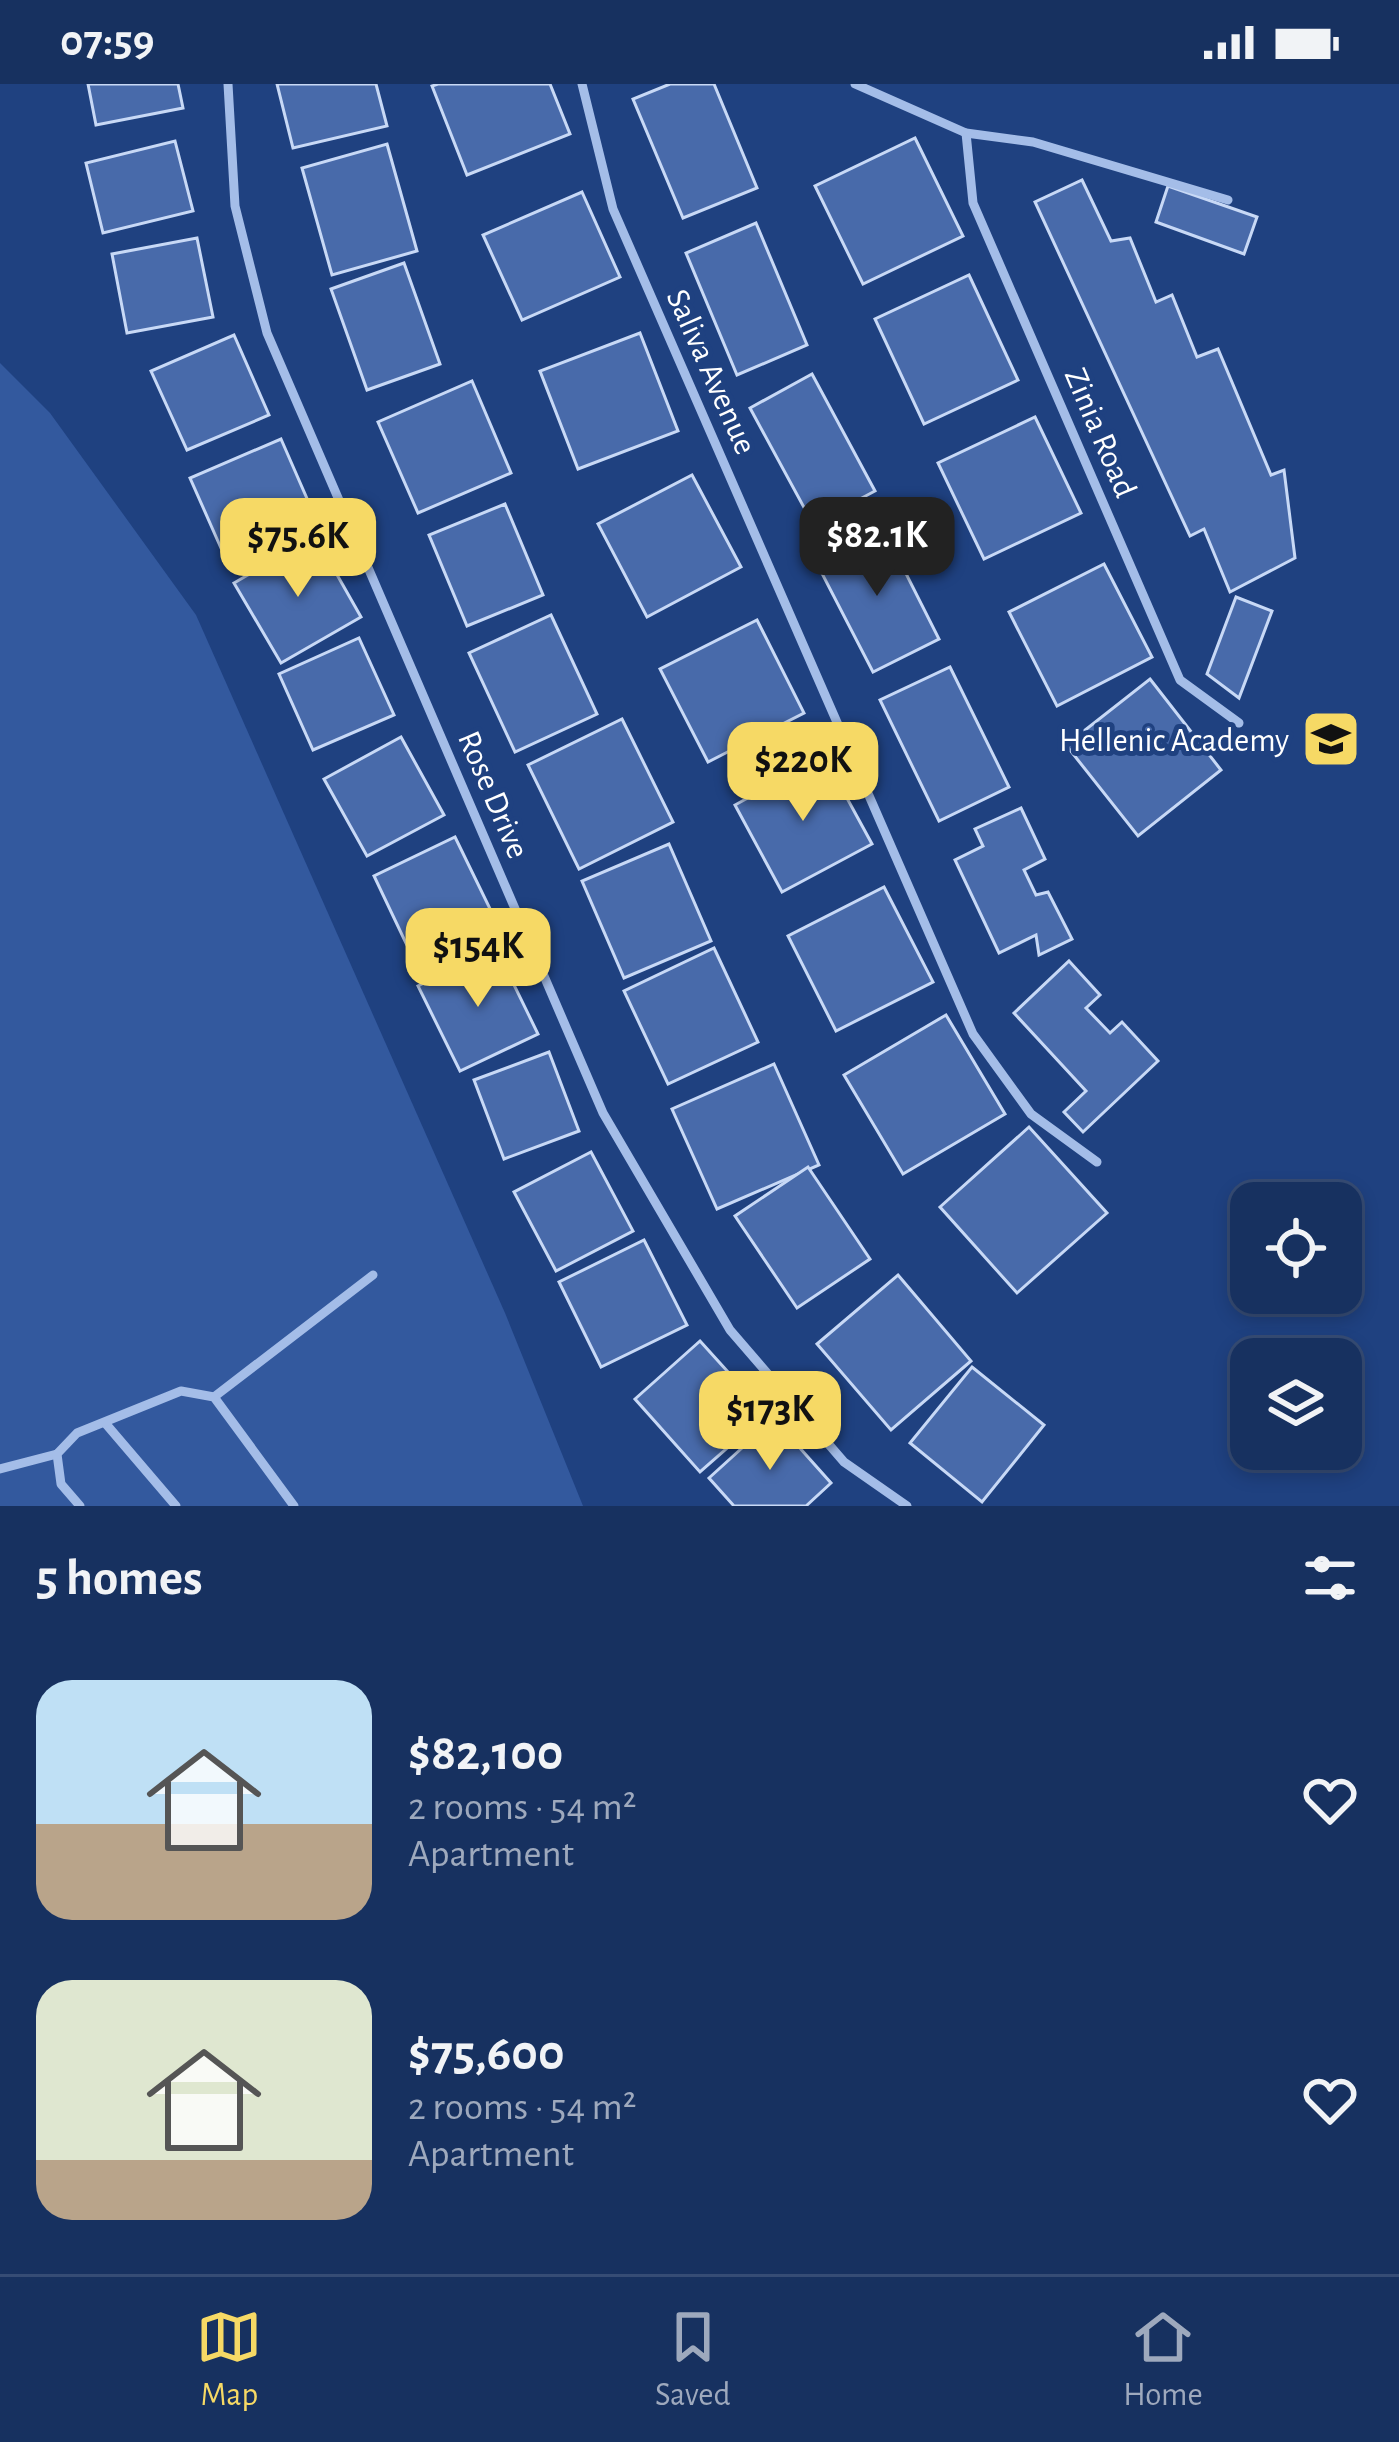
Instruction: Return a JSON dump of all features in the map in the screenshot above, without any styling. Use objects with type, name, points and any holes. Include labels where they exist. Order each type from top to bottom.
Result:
[{"type":"lane","name":"Rose Drive","points":[[227,84],[235,206],[267,333],[603,1113],[730,1330],[844,1462],[907,1506]]},
{"type":"lane","name":"Saliva Avenue","points":[[582,84],[613,209],[973,1034],[1031,1114],[1097,1162]]},
{"type":"lane","points":[[855,84],[966,133],[1033,142],[1228,200]]},
{"type":"lane","name":"Zinia Road","points":[[966,133],[973,203],[1180,680],[1239,723]]},
{"type":"lane","points":[[214,1397],[373,1275]]},
{"type":"lane","points":[[0,1469],[57,1454],[77,1433],[181,1391],[214,1397],[294,1506]]},
{"type":"lane","points":[[106,1424],[176,1506]]},
{"type":"lane","points":[[57,1454],[61,1484],[80,1506]]},
{"type":"shaded area","points":[[0,363],[50,413],[196,615],[505,1313],[583,1506],[0,1506]]},
{"type":"building","points":[[88,84],[178,84],[183,108],[96,125]]},
{"type":"building","points":[[277,84],[376,84],[387,126],[293,148]]},
{"type":"building","points":[[550,84],[570,134],[467,175],[432,86]]},
{"type":"building","points":[[670,84],[714,84],[757,188],[683,218],[633,99]]},
{"type":"building","points":[[915,138],[963,236],[863,284],[815,186]]},
{"type":"building","points":[[175,141],[193,211],[103,233],[86,163]]},
{"type":"building","points":[[387,144],[417,251],[332,275],[302,168]]},
{"type":"building","points":[[1082,180],[1111,241],[1130,238],[1156,302],[1172,295],[1197,357],[1218,349],[1271,475],[1284,470],[1295,558],[1230,592],[1204,529],[1190,536],[1035,202]]},
{"type":"building","points":[[1168,186],[1257,217],[1244,254],[1156,222]]},
{"type":"building","points":[[582,192],[620,277],[522,320],[483,235]]},
{"type":"building","points":[[756,223],[807,345],[737,375],[686,253]]},
{"type":"building","points":[[197,238],[213,317],[127,333],[112,254]]},
{"type":"building","points":[[404,263],[440,364],[367,390],[331,289]]},
{"type":"building","points":[[969,275],[1018,380],[924,424],[875,319]]},
{"type":"building","points":[[640,333],[678,431],[578,469],[540,371]]},
{"type":"building","points":[[234,335],[269,415],[187,450],[151,371]]},
{"type":"building","points":[[812,374],[875,491],[813,524],[750,408]]},
{"type":"building","points":[[472,381],[511,473],[418,513],[378,422]]},
{"type":"building","points":[[1035,417],[1081,513],[984,559],[938,463]]},
{"type":"building","points":[[281,439],[312,510],[221,548],[190,478]]},
{"type":"building","points":[[692,475],[741,567],[647,617],[598,524]]},
{"type":"building","points":[[505,504],[543,595],[467,626],[429,535]]},
{"type":"building","points":[[882,526],[939,639],[873,672],[815,560]]},
{"type":"building","points":[[315,536],[361,617],[281,663],[234,583]]},
{"type":"building","points":[[1104,564],[1152,657],[1057,706],[1009,612]]},
{"type":"building","points":[[1236,597],[1272,611],[1239,698],[1207,674]]},
{"type":"building","points":[[551,615],[597,714],[515,752],[469,653]]},
{"type":"building","points":[[757,620],[804,713],[708,762],[660,669]]},
{"type":"building","points":[[359,638],[394,715],[313,750],[279,674]]},
{"type":"building","points":[[950,667],[1009,787],[939,821],[880,700]]},
{"type":"building","points":[[1150,679],[1221,770],[1138,836],[1066,745]]},
{"type":"building","points":[[622,719],[673,822],[579,869],[528,765]]},
{"type":"building","points":[[401,737],[444,815],[367,856],[324,779]]},
{"type":"building","points":[[824,756],[872,844],[782,892],[735,805]]},
{"type":"building","points":[[1021,808],[1045,859],[1024,870],[1036,895],[1048,892],[1072,939],[1039,955],[1036,935],[999,953],[955,860],[983,846],[975,829]]},
{"type":"building","points":[[455,837],[496,921],[414,960],[374,876]]},
{"type":"building","points":[[669,844],[711,941],[624,978],[582,881]]},
{"type":"building","points":[[884,887],[933,982],[836,1031],[788,936]]},
{"type":"building","points":[[496,948],[538,1034],[460,1071],[418,986]]},
{"type":"building","points":[[714,948],[758,1042],[668,1084],[624,991]]},
{"type":"building","points":[[1069,961],[1100,995],[1086,1008],[1110,1033],[1122,1022],[1158,1061],[1083,1132],[1064,1112],[1086,1091],[1014,1013]]},
{"type":"building","points":[[946,1015],[1005,1114],[903,1174],[844,1075]]},
{"type":"building","points":[[549,1052],[579,1131],[504,1159],[474,1080]]},
{"type":"building","points":[[774,1064],[819,1165],[717,1209],[672,1109]]},
{"type":"building","points":[[1029,1127],[1107,1213],[1017,1293],[940,1207]]},
{"type":"building","points":[[591,1152],[633,1231],[556,1271],[514,1192]]},
{"type":"building","points":[[808,1167],[870,1259],[797,1308],[735,1216]]},
{"type":"building","points":[[644,1240],[687,1325],[601,1367],[559,1282]]},
{"type":"building","points":[[898,1275],[971,1361],[891,1430],[817,1344]]},
{"type":"building","points":[[700,1341],[766,1414],[700,1472],[635,1399]]},
{"type":"building","points":[[972,1367],[1044,1425],[982,1502],[910,1443]]},
{"type":"building","points":[[774,1419],[831,1483],[806,1506],[734,1506],[709,1478]]},
{"type":"place","name":"Hellenic Academy","points":[[1331,739]]}]
